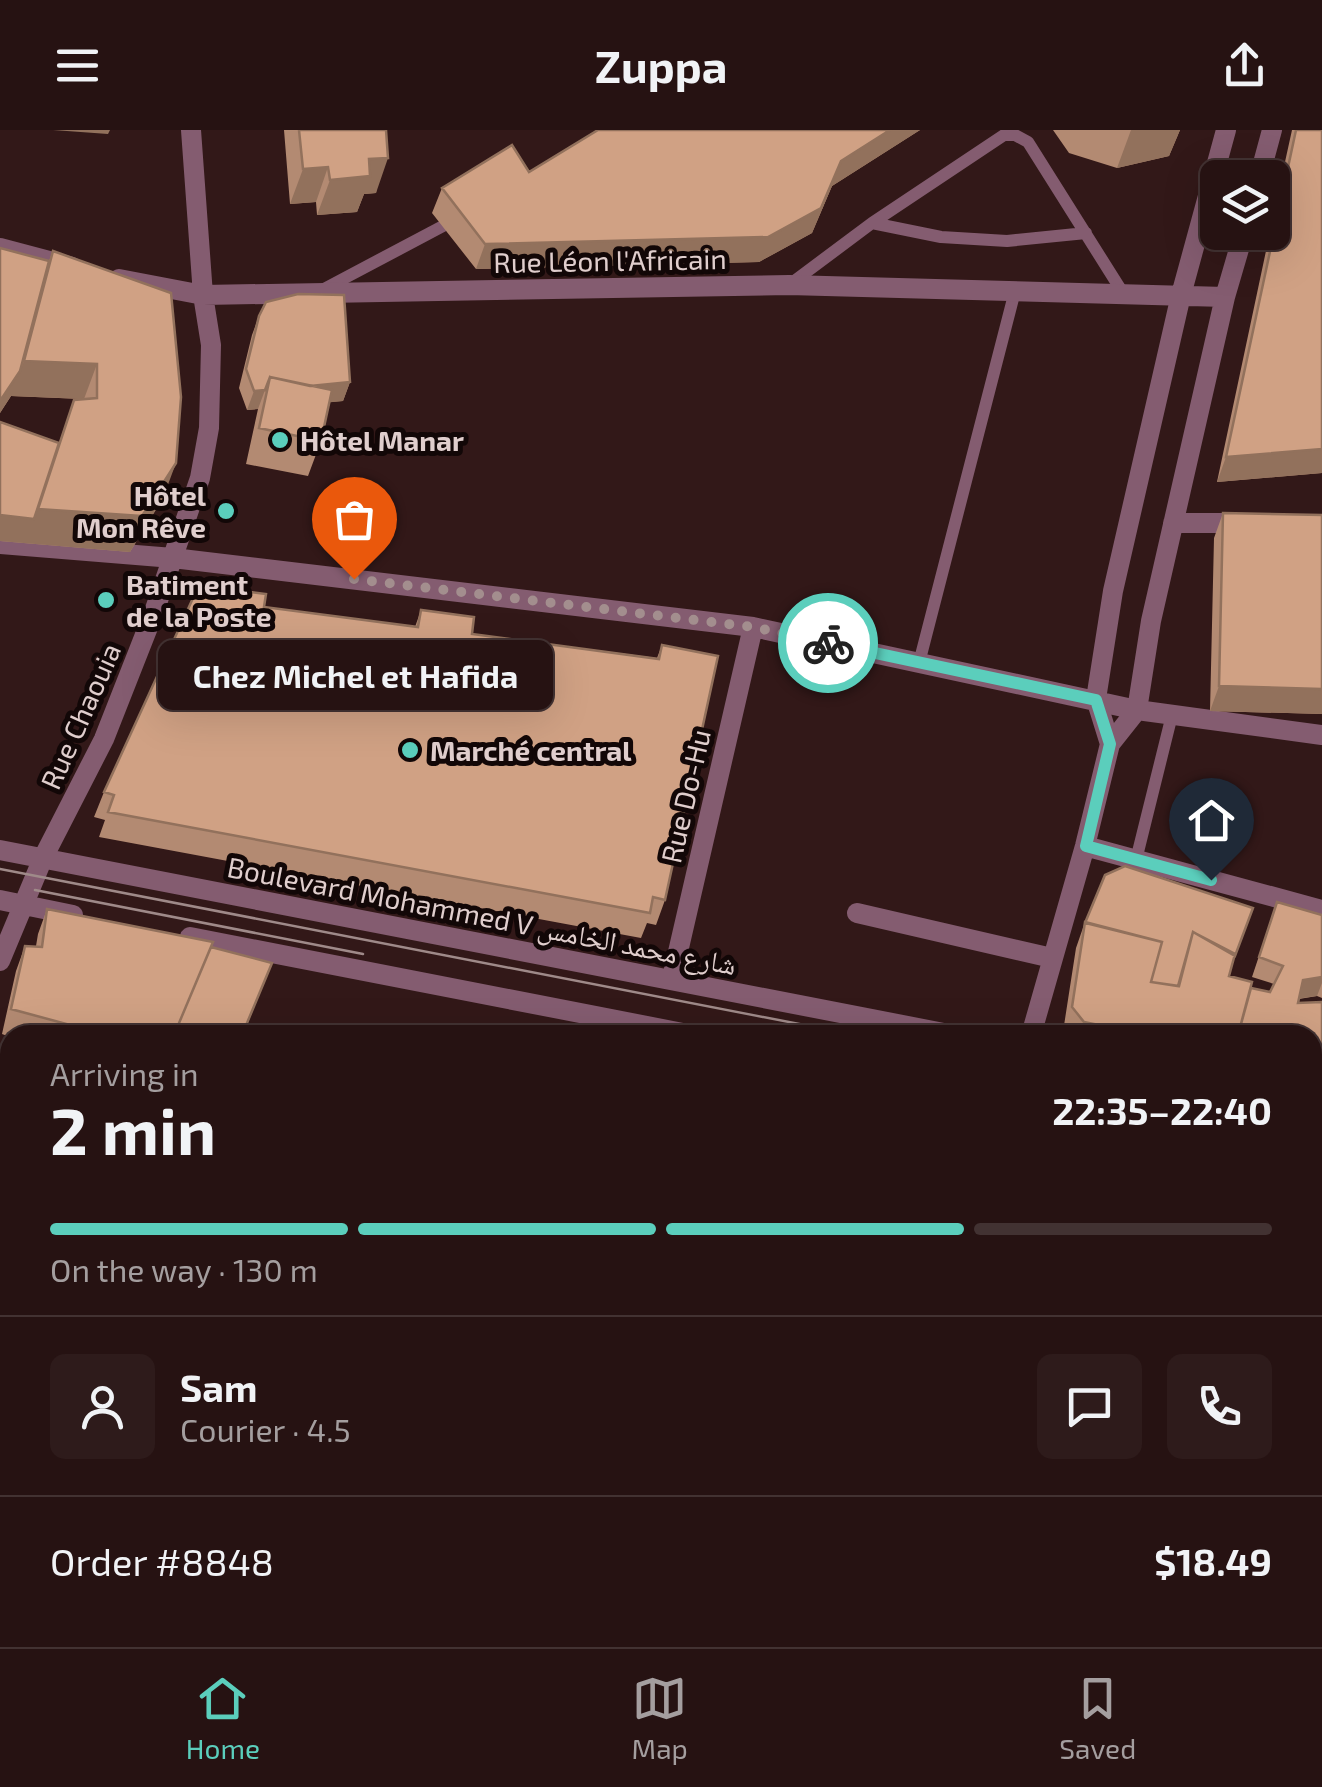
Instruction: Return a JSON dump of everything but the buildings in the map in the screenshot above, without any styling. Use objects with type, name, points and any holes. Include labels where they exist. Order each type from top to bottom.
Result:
[{"type":"street","name":"Rue Chaouia","points":[[0,962],[43,858],[104,739],[200,478],[209,428],[211,345],[203,295],[191,130]]},
{"type":"street","points":[[1110,744],[1096,700],[1112,591],[1180,294],[1226,130]]},
{"type":"street","points":[[1264,160],[1272,130]]},
{"type":"street","name":"Rue Léon l'Africain","points":[[0,248],[98,274],[203,295],[788,285],[1225,297]]},
{"type":"street","points":[[1035,1025],[1086,846],[1110,744],[1137,710],[1151,620],[1239,250]]},
{"type":"street","points":[[1174,522],[1266,523]]},
{"type":"street","points":[[0,544],[172,558],[753,627],[1137,710],[1322,735]]},
{"type":"street","name":"Rue Do-Hu","points":[[672,978],[753,627]]},
{"type":"street","points":[[1086,846],[1322,910]]},
{"type":"street","name":"Boulevard Mohammed V شارع محمد الخامس","points":[[0,850],[905,1025]]},
{"type":"street","points":[[0,900],[102,920]]},
{"type":"street","points":[[857,913],[1052,958]]},
{"type":"street","points":[[160,932],[641,1025]]},
{"type":"lane","points":[[788,285],[872,223],[1004,135],[1015,135],[1028,142],[1123,293]]},
{"type":"lane","points":[[872,223],[941,237],[1007,241],[1086,233]]},
{"type":"lane","points":[[322,290],[443,226]]},
{"type":"lane","points":[[918,663],[1014,291]]},
{"type":"lane","points":[[1136,860],[1172,715]]},
{"type":"tram line","points":[[0,869],[804,1025]]},
{"type":"tram line","points":[[35,890],[363,954]]},
{"type":"way so far","points":[[354,579],[753,627],[828,643]]},
{"type":"place","name":"Hôtel Manar","points":[[280,440]]},
{"type":"place","name":"Hôtel Mon Rêve","points":[[226,511]]},
{"type":"place","name":"Chez Michel et Hafida","points":[[354,579]]},
{"type":"place","name":"Batiment de la Poste","points":[[106,600]]},
{"type":"place","name":"Marché central","points":[[410,750]]},
{"type":"route","points":[[828,643],[1096,700],[1110,744],[1086,846],[1211,880]]}]
